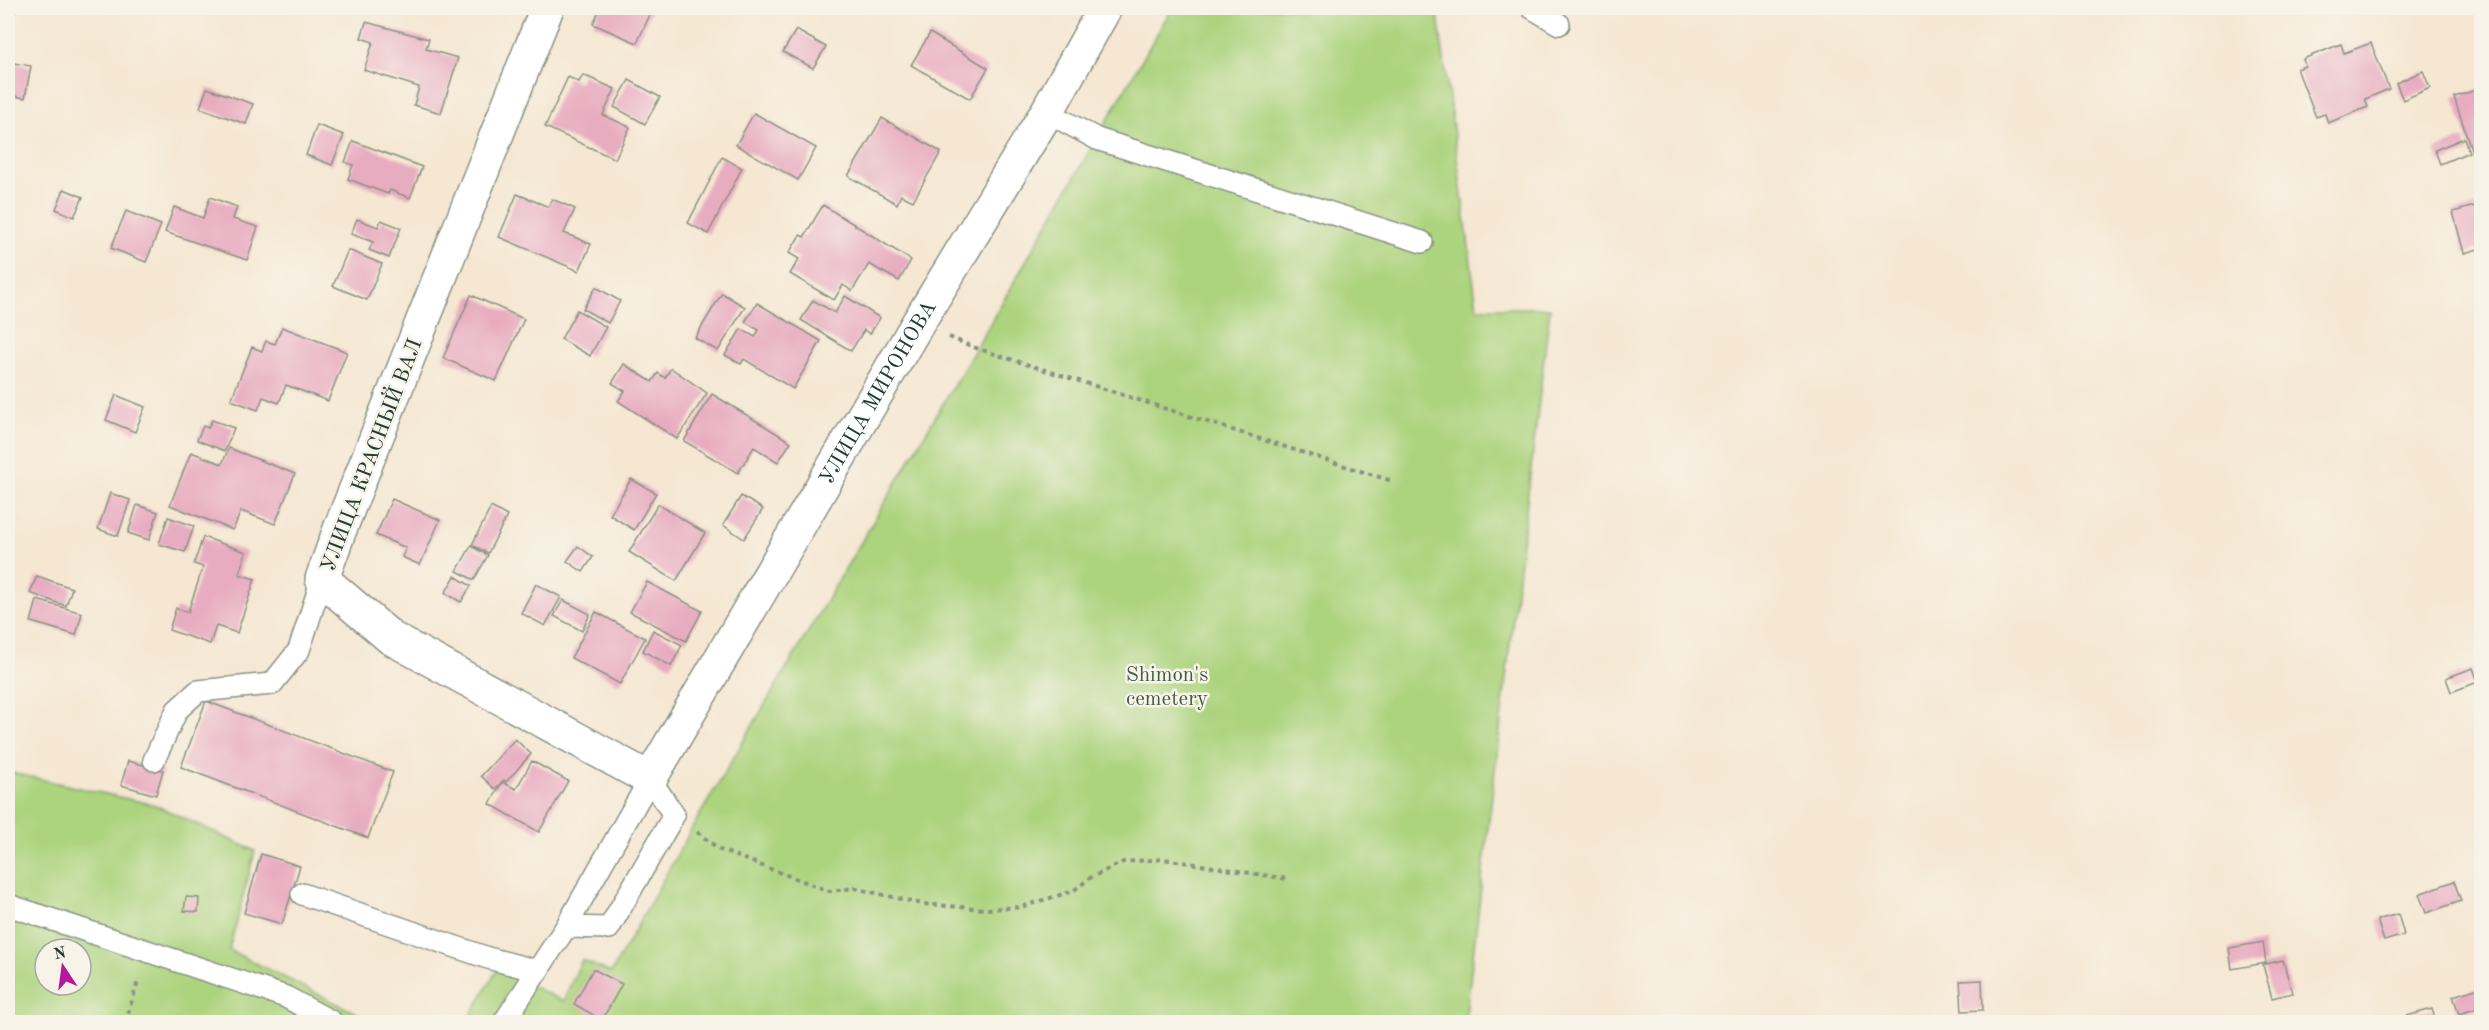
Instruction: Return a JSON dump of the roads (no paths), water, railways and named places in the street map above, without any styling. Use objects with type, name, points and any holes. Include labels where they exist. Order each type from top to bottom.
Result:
[{"type":"street","name":"УЛИЦА КРАСНЫЙ ВАЛ","points":[[547,8],[340,528],[322,579],[391,638],[650,778]]},
{"type":"street","name":"УЛИЦА МИРОНОВА","points":[[650,778],[918,323],[1047,112],[1105,8]]},
{"type":"lane","points":[[1532,8],[1559,24]]},
{"type":"lane","points":[[1047,112],[1097,139],[1422,242]]},
{"type":"lane","points":[[154,760],[177,710],[198,691],[272,684],[299,650],[322,579]]},
{"type":"lane","points":[[504,1023],[566,927],[650,778],[674,814],[609,928],[566,927]]},
{"type":"lane","points":[[302,894],[488,958],[538,971]]},
{"type":"lane","points":[[8,905],[286,997],[332,1023]]},
{"type":"park label","name":"Shimon's cemetery","points":[[1167,686]]}]
